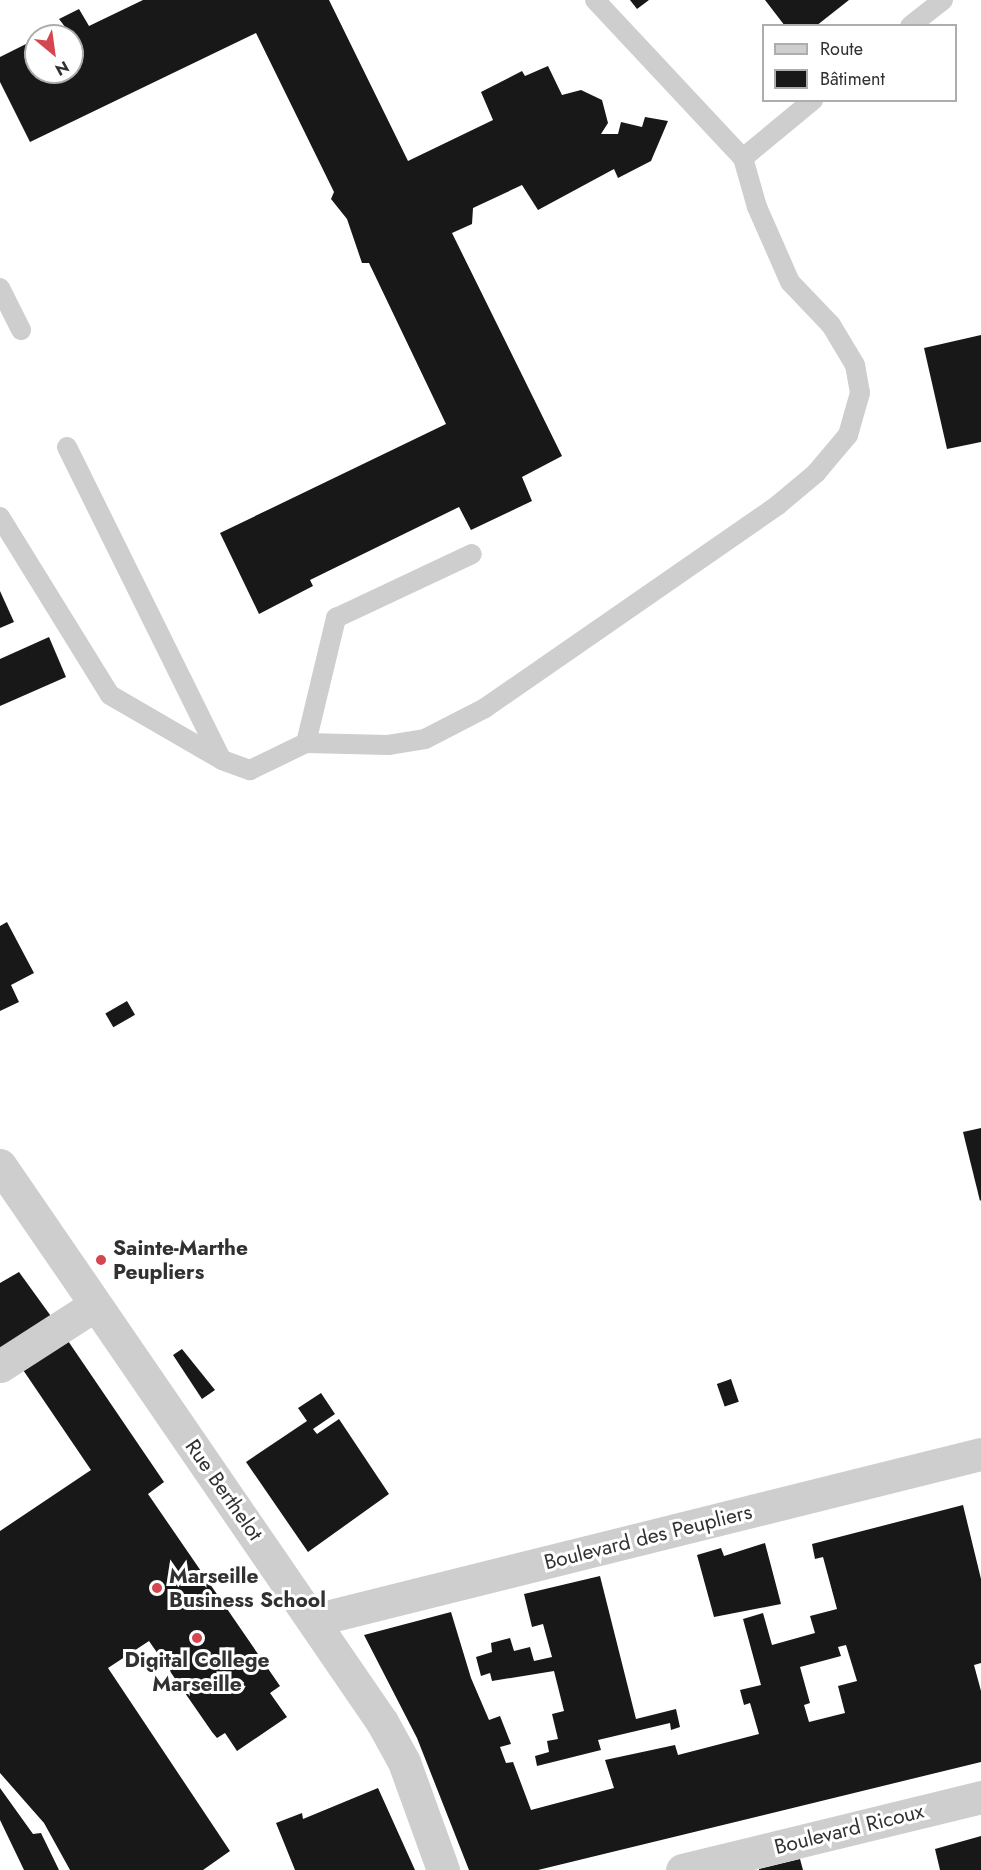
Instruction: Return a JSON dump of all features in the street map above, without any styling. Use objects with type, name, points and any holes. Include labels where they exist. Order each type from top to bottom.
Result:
[{"type":"street","name":"Rue Berthelot","points":[[0,1166],[314,1620],[404,1762],[443,1870]]},
{"type":"street","points":[[0,1366],[95,1305]]},
{"type":"street","name":"Boulevard des Peupliers","points":[[314,1620],[981,1454]]},
{"type":"street","name":"Boulevard Ricoux","points":[[682,1870],[981,1797]]},
{"type":"lane","points":[[0,517],[110,695],[222,760],[250,770],[306,743],[388,745],[424,739],[485,708],[778,505],[816,473],[848,435],[860,393],[855,365],[831,325],[790,282],[760,217],[743,158],[595,0]]},
{"type":"lane","points":[[912,24],[943,0]]},
{"type":"lane","points":[[743,158],[811,102]]},
{"type":"lane","points":[[0,288],[21,330]]},
{"type":"lane","points":[[67,447],[222,760]]},
{"type":"lane","points":[[306,743],[336,618],[472,554]]},
{"type":"building","points":[[143,0],[329,0],[408,161],[493,120],[481,92],[522,71],[525,76],[548,66],[562,95],[581,90],[602,100],[608,123],[601,134],[618,134],[621,122],[642,127],[645,117],[668,121],[651,161],[618,178],[614,169],[538,210],[522,185],[473,208],[472,224],[452,233],[562,456],[522,477],[532,501],[471,530],[459,507],[310,580],[313,586],[259,614],[220,533],[446,424],[369,263],[362,263],[347,219],[331,199],[334,192],[256,33],[30,142],[0,82],[0,57],[24,45],[24,84],[84,84],[84,24],[63,24],[59,19],[79,9],[89,26]]},
{"type":"building","points":[[630,0],[649,0],[637,9]]},
{"type":"building","points":[[765,0],[849,0],[819,24],[783,24]]},
{"type":"building","points":[[981,335],[981,442],[947,449],[924,348]]},
{"type":"building","points":[[0,591],[14,622],[0,628]]},
{"type":"building","points":[[49,637],[66,677],[0,706],[0,659]]},
{"type":"building","points":[[7,922],[34,973],[11,985],[19,1002],[0,1011],[0,926]]},
{"type":"building","points":[[127,1001],[135,1015],[113,1027],[105,1014]]},
{"type":"building","points":[[981,1128],[981,1200],[980,1201],[963,1132]]},
{"type":"building","points":[[19,1272],[53,1319],[0,1354],[0,1283]]},
{"type":"building","points":[[64,1335],[164,1482],[148,1494],[280,1686],[270,1693],[287,1717],[237,1751],[225,1733],[217,1738],[212,1732],[149,1641],[108,1668],[230,1851],[203,1870],[70,1870],[44,1823],[0,1773],[0,1531],[91,1470],[19,1364]]},
{"type":"building","points":[[182,1349],[215,1390],[202,1399],[173,1355]]},
{"type":"building","points":[[731,1379],[739,1402],[725,1407],[717,1384]]},
{"type":"building","points":[[321,1393],[335,1414],[313,1429],[317,1434],[339,1419],[389,1494],[308,1552],[246,1462],[307,1421],[298,1408]]},
{"type":"building","points":[[963,1505],[981,1579],[981,1663],[974,1665],[981,1691],[981,1762],[538,1870],[469,1870],[417,1738],[364,1635],[451,1612],[471,1678],[489,1720],[500,1716],[511,1744],[500,1747],[506,1763],[513,1762],[531,1810],[614,1788],[605,1760],[675,1745],[678,1755],[759,1734],[750,1703],[744,1705],[740,1690],[761,1685],[743,1619],[763,1613],[772,1645],[815,1633],[810,1616],[837,1609],[823,1557],[815,1559],[812,1544]],"holes":[[[846,1645],[857,1681],[838,1686],[845,1713],[809,1722],[804,1705],[810,1703],[800,1667],[841,1656],[838,1647]]]},
{"type":"building","points":[[765,1543],[781,1604],[714,1617],[697,1555],[721,1548],[724,1556]]},
{"type":"building","points":[[600,1576],[636,1719],[676,1709],[680,1727],[671,1730],[670,1723],[598,1740],[601,1750],[537,1766],[535,1756],[549,1752],[547,1741],[558,1739],[552,1714],[564,1711],[554,1671],[492,1681],[490,1673],[481,1676],[476,1657],[492,1652],[491,1643],[510,1638],[514,1651],[530,1647],[534,1661],[552,1657],[543,1624],[532,1627],[524,1594]]},
{"type":"building","points":[[0,1788],[33,1834],[41,1833],[59,1870],[24,1870],[0,1820]]},
{"type":"building","points":[[378,1788],[415,1870],[295,1870],[276,1823],[302,1813],[303,1819]]},
{"type":"building","points":[[981,1836],[981,1870],[940,1870],[935,1849]]},
{"type":"building","points":[[800,1859],[803,1870],[759,1870],[759,1869]]},
{"type":"place","name":"Sainte-Marthe Peupliers","points":[[101,1260]]},
{"type":"place","name":"Marseille Business School","points":[[157,1588]]},
{"type":"place","name":"Digital College Marseille","points":[[197,1638]]}]
